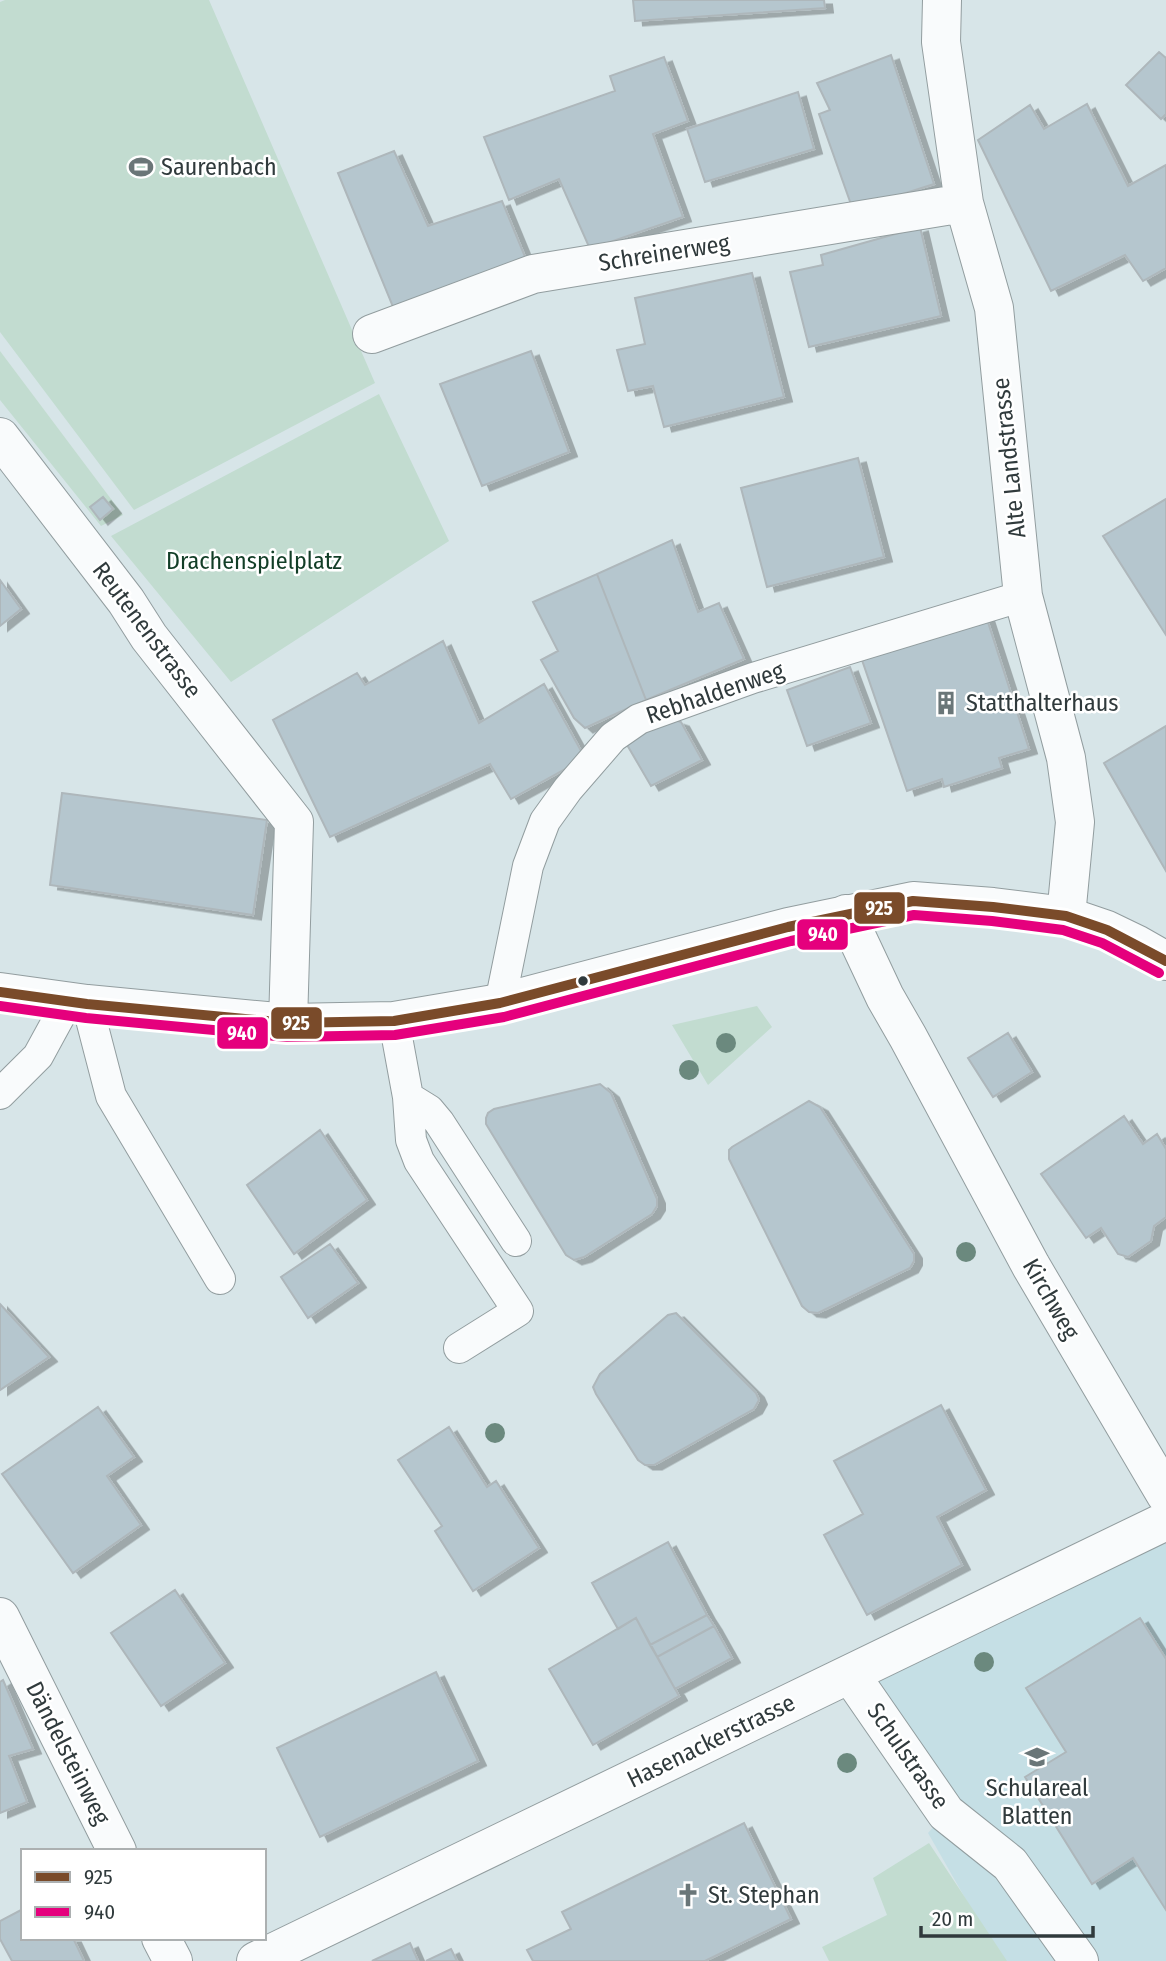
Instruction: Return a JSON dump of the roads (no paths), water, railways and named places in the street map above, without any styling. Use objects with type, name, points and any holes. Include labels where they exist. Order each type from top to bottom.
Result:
[{"type":"street","name":"Alte Landstrasse","points":[[943,0],[941,42],[964,203],[994,308],[1023,596],[1066,758],[1075,822],[1066,916]]},
{"type":"street","name":"Schreinerweg","points":[[372,334],[533,274],[964,203]]},
{"type":"street","name":"Reutenenstrasse","points":[[0,437],[126,601],[149,637],[294,822],[288,1023]]},
{"type":"street","points":[[0,992],[78,1003],[288,1023],[394,1021],[500,1003],[846,914],[913,901],[1066,916],[1107,930],[1166,961]]},
{"type":"street","name":"Kirchweg","points":[[846,914],[885,997],[1031,1266],[1166,1495]]},
{"type":"street","name":"Hasenackerstrasse","points":[[256,1961],[1166,1521]]},
{"type":"street","name":"Dändelsteinweg","points":[[0,1617],[116,1849]]},
{"type":"street","name":"Schulstrasse","points":[[850,1674],[946,1813],[1010,1864],[1079,1961]]},
{"type":"street","points":[[162,1940],[173,1961]]},
{"type":"lane","name":"Rebhaldenweg","points":[[500,1003],[528,866],[544,821],[613,737],[639,719],[753,678],[1023,596]]},
{"type":"lane","points":[[0,1094],[38,1056],[78,1003]]},
{"type":"lane","points":[[78,1003],[111,1096],[220,1279]]},
{"type":"lane","points":[[394,1021],[408,1097],[411,1140],[419,1161],[518,1311],[459,1348]]},
{"type":"lane","points":[[408,1097],[429,1110],[439,1122],[516,1241]]},
{"type":"place","name":"Saurenbach","points":[[141,167]]},
{"type":"place","name":"Statthalterhaus","points":[[946,703]]},
{"type":"place","name":"Schulareal Blatten","points":[[1037,1757]]},
{"type":"place","name":"St. Stephan","points":[[688,1895]]},
{"type":"park label","name":"Drachenspielplatz","points":[[254,561]]}]
